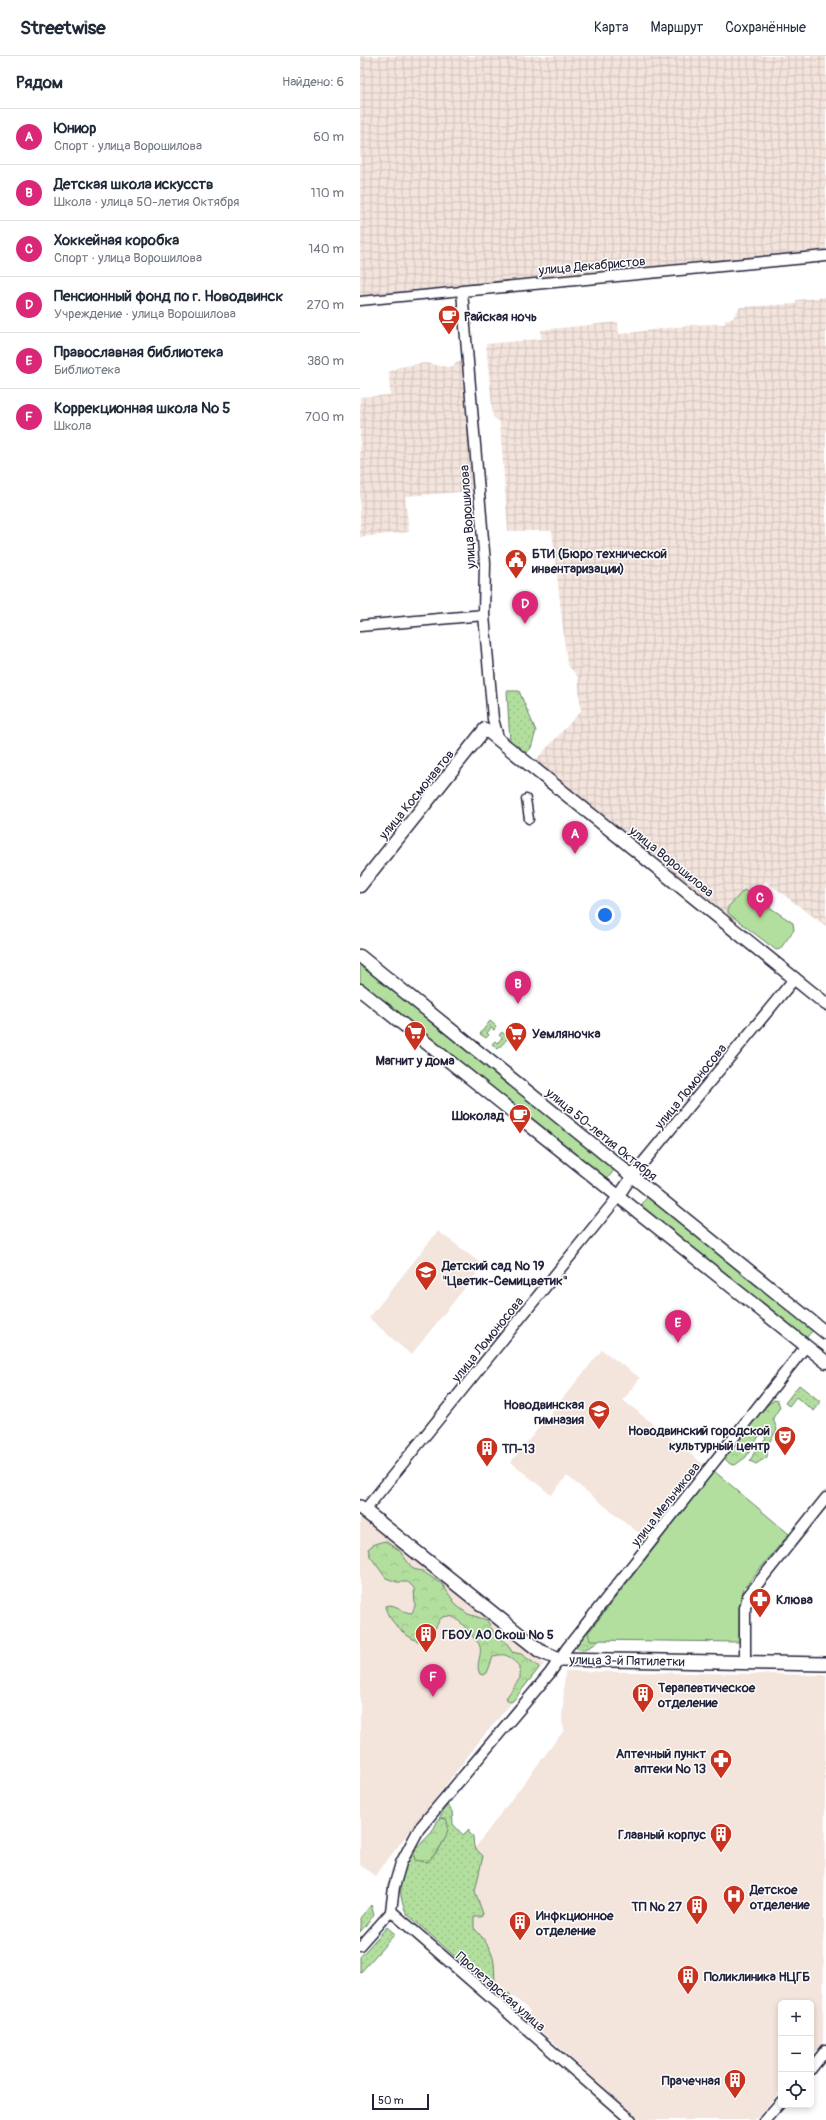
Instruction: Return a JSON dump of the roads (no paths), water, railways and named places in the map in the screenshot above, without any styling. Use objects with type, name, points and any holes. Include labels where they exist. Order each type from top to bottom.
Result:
[{"type":"main road","name":"улица Ворошилова","points":[[485,729],[826,1004]]},
{"type":"main road","name":"улица Космонавтов","points":[[360,886],[485,729]]},
{"type":"main road","name":"улица 50-летия Октября","points":[[360,956],[826,1333]]},
{"type":"main road","points":[[360,990],[826,1362]]},
{"type":"main road","name":"улица 3-й Пятилетки","points":[[362,1508],[540,1651],[559,1659],[826,1664]]},
{"type":"street","name":"улица Декабристов","points":[[360,301],[826,256]]},
{"type":"street","name":"улица Ворошилова","points":[[462,291],[486,563],[484,615],[493,719],[499,741]]},
{"type":"street","points":[[360,626],[484,615]]},
{"type":"street","name":"улица Космонавтов","points":[[485,729],[493,719]]},
{"type":"street","points":[[526,799],[529,819]]},
{"type":"street","name":"улица Ломоносова","points":[[362,1508],[618,1197],[632,1176],[794,978]]},
{"type":"street","name":"улица Мельникова","points":[[391,1911],[394,1888],[401,1863],[419,1830],[550,1673],[559,1659],[806,1346]]},
{"type":"street","points":[[745,1662],[745,1608],[748,1596],[826,1498]]},
{"type":"street","points":[[360,1946],[391,1911]]},
{"type":"street","name":"Пролетарская улица","points":[[391,1911],[631,2120]]},
{"type":"street","points":[[814,2065],[826,2050]]},
{"type":"street","points":[[765,2120],[778,2105]]},
{"type":"place","name":"Райская ночь","points":[[449,336]]},
{"type":"place","name":"БТИ (Бюро технической инвентаризации)","points":[[516,580]]},
{"type":"place","name":"Пенсионный фонд по г. Новодвинск","points":[[525,624]]},
{"type":"place","name":"Юниор","points":[[575,854]]},
{"type":"place","name":"Хоккейная коробка","points":[[760,918]]},
{"type":"place","name":"Детская школа искусств","points":[[518,1004]]},
{"type":"place","name":"Магнит у дома","points":[[415,1052]]},
{"type":"place","name":"Уемляночка","points":[[516,1052]]},
{"type":"place","name":"Шоколад","points":[[520,1134]]},
{"type":"place","name":"Детский сад № 19 \"Цветик-Семицветик\"","points":[[426,1292]]},
{"type":"place","name":"Православная библиотека","points":[[678,1343]]},
{"type":"place","name":"Новодвинская гимназия","points":[[599,1430]]},
{"type":"place","name":"Новодвинский городской культурный центр","points":[[785,1456]]},
{"type":"place","name":"ТП-13","points":[[487,1468]]},
{"type":"place","name":"Клюва","points":[[760,1618]]},
{"type":"place","name":"ГБОУ АО Скош № 5","points":[[426,1654]]},
{"type":"place","name":"Коррекционная школа № 5","points":[[433,1697]]},
{"type":"place","name":"Терапевтическое отделение","points":[[643,1714]]},
{"type":"place","name":"Аптечный пункт аптеки № 13","points":[[721,1780]]},
{"type":"place","name":"Главный корпус","points":[[721,1854]]},
{"type":"place","name":"Детское отделение","points":[[734,1916]]},
{"type":"place","name":"ТП № 27","points":[[697,1926]]},
{"type":"place","name":"Инфкционное отделение","points":[[520,1942]]},
{"type":"place","name":"Поликлиника НЦГБ","points":[[688,1996]]},
{"type":"place","name":"Прачечная","points":[[735,2100]]}]
